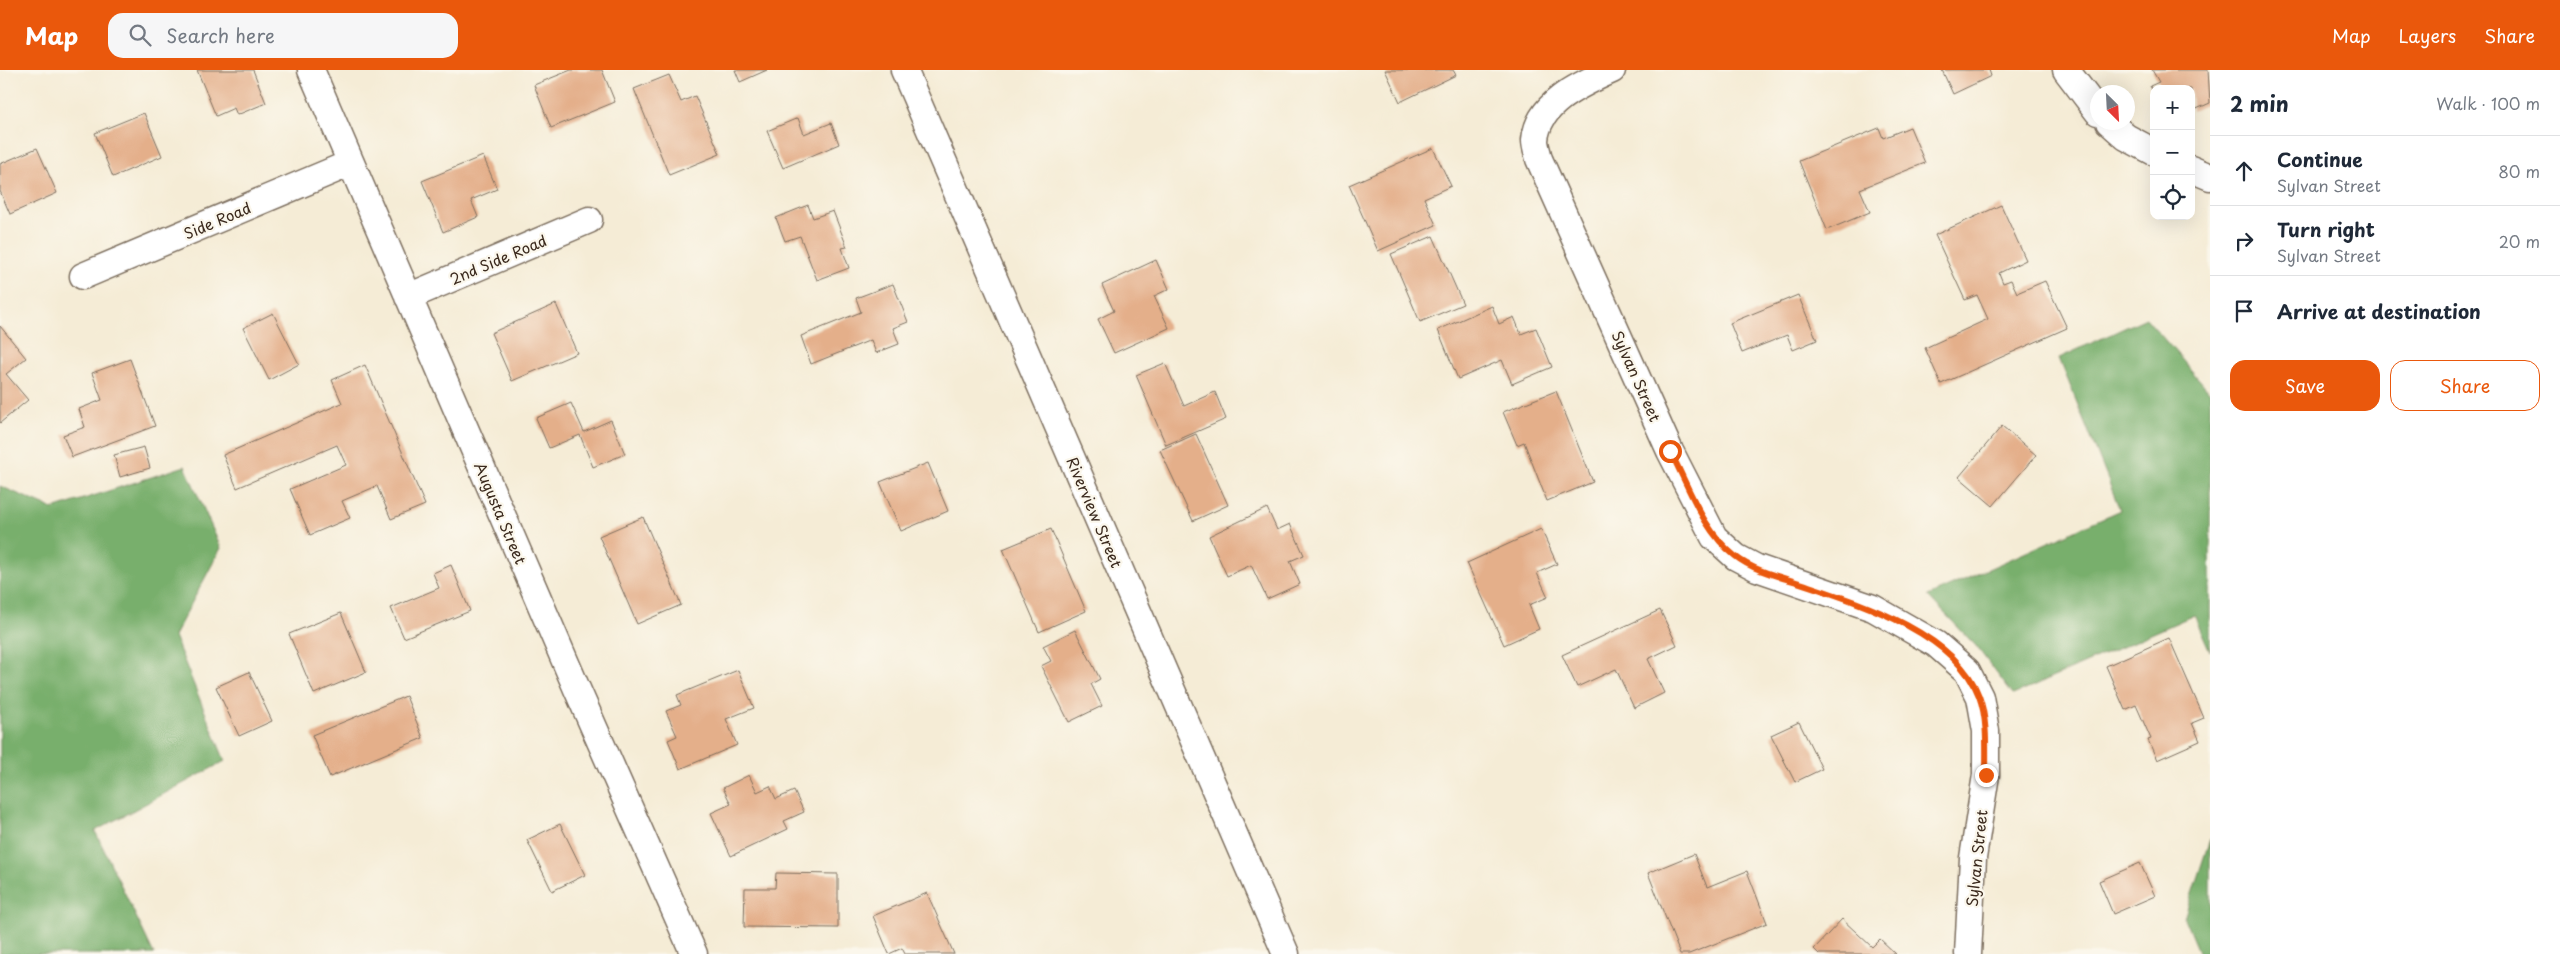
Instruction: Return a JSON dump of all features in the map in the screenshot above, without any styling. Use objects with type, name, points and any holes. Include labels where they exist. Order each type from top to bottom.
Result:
[{"type":"street","name":"Augusta Street","points":[[311,70],[694,954]]},
{"type":"street","name":"Riverview Street","points":[[904,70],[1286,954]]},
{"type":"street","name":"Sylvan Street","points":[[1612,70],[1590,80],[1554,102],[1541,118],[1535,141],[1539,159],[1670,451],[1714,537],[1736,557],[1756,568],[1873,608],[1936,644],[1967,671],[1980,697],[1986,732],[1986,775],[1973,858],[1968,954]]},
{"type":"street","points":[[2066,70],[2090,102]]},
{"type":"street","points":[[2118,130],[2126,137],[2150,150]]},
{"type":"street","name":"Side Road","points":[[83,276],[351,163]]},
{"type":"street","points":[[2195,171],[2210,177]]},
{"type":"street","name":"2nd Side Road","points":[[408,297],[588,220]]},
{"type":"green space","points":[[2146,318],[2210,392],[2210,651],[2194,615],[2013,695],[1976,646],[1928,596],[2120,510],[2059,358]]},
{"type":"green space","points":[[185,466],[221,548],[174,636],[225,761],[95,831],[154,954],[0,954],[0,486],[53,509]]},
{"type":"green space","points":[[2210,839],[2210,954],[2199,954],[2184,918]]},
{"type":"building","points":[[197,70],[253,70],[266,103],[237,115],[234,108],[216,116]]},
{"type":"building","points":[[571,70],[602,70],[615,102],[551,128],[534,85]]},
{"type":"building","points":[[735,70],[767,70],[740,82]]},
{"type":"building","points":[[1385,70],[1453,70],[1456,75],[1400,102]]},
{"type":"building","points":[[1942,70],[1989,70],[1991,76],[1953,94]]},
{"type":"building","points":[[2152,70],[2208,70],[2210,103],[2195,110],[2195,85],[2152,85],[2159,82]]},
{"type":"building","points":[[669,75],[681,102],[695,96],[720,154],[669,175],[634,89]]},
{"type":"building","points":[[144,113],[162,156],[113,177],[95,133]]},
{"type":"building","points":[[798,118],[804,134],[831,123],[839,144],[783,168],[767,131]]},
{"type":"building","points":[[1910,127],[1925,163],[1860,189],[1870,212],[1827,230],[1799,161],[1879,128],[1883,138]]},
{"type":"building","points":[[37,148],[57,193],[10,214],[0,191],[0,164]]},
{"type":"building","points":[[1433,148],[1451,186],[1424,198],[1436,225],[1378,251],[1349,185]]},
{"type":"building","points":[[483,156],[497,189],[471,200],[478,217],[443,232],[422,181]]},
{"type":"building","points":[[808,205],[813,218],[833,211],[847,247],[842,248],[849,268],[817,280],[800,236],[785,241],[776,218]]},
{"type":"building","points":[[2001,205],[2026,260],[1999,273],[2003,283],[2011,280],[2017,293],[2045,281],[2067,328],[1941,384],[1925,348],[1988,319],[1977,295],[1965,300],[1935,235]]},
{"type":"building","points":[[1433,236],[1463,304],[1420,322],[1391,254]]},
{"type":"building","points":[[1156,260],[1169,289],[1154,296],[1169,328],[1114,353],[1098,319],[1114,311],[1102,285]]},
{"type":"building","points":[[893,284],[908,322],[893,328],[899,344],[876,353],[871,340],[811,364],[801,336],[861,312],[856,298]]},
{"type":"building","points":[[1798,295],[1817,340],[1793,350],[1787,335],[1742,353],[1730,323]]},
{"type":"building","points":[[556,304],[577,353],[512,381],[491,333]]},
{"type":"building","points":[[1492,306],[1499,324],[1514,317],[1521,334],[1536,328],[1552,367],[1512,384],[1502,360],[1458,379],[1438,330]]},
{"type":"building","points":[[273,313],[299,364],[269,380],[243,328]]},
{"type":"building","points":[[0,326],[26,358],[6,374],[28,400],[0,423]]},
{"type":"building","points":[[130,359],[155,426],[72,457],[63,435],[85,427],[79,409],[102,400],[92,373]]},
{"type":"building","points":[[1165,363],[1184,406],[1215,392],[1226,419],[1166,445],[1136,375]]},
{"type":"building","points":[[365,365],[425,505],[391,519],[377,486],[342,501],[350,518],[310,535],[290,489],[346,465],[337,445],[237,488],[223,455],[342,403],[332,380]]},
{"type":"building","points":[[1556,391],[1593,482],[1547,501],[1524,442],[1517,445],[1503,412]]},
{"type":"building","points":[[571,403],[584,432],[611,420],[625,454],[593,467],[580,435],[549,448],[536,418]]},
{"type":"building","points":[[2002,426],[2036,455],[1993,506],[1959,477]]},
{"type":"building","points":[[1196,434],[1228,505],[1193,521],[1160,450]]},
{"type":"building","points":[[144,447],[150,468],[120,477],[114,455]]},
{"type":"building","points":[[928,463],[948,511],[901,531],[880,482]]},
{"type":"building","points":[[1267,508],[1277,530],[1290,524],[1304,555],[1290,561],[1300,584],[1267,599],[1251,565],[1227,576],[1209,536]]},
{"type":"building","points":[[643,517],[681,605],[637,624],[599,536]]},
{"type":"building","points":[[1051,529],[1086,611],[1039,632],[1003,549]]},
{"type":"building","points":[[1541,529],[1557,564],[1537,573],[1548,597],[1529,605],[1539,629],[1504,645],[1467,563]]},
{"type":"building","points":[[451,565],[470,611],[404,638],[391,608],[439,588],[433,573]]},
{"type":"building","points":[[1660,610],[1677,645],[1648,659],[1664,693],[1634,708],[1616,669],[1577,687],[1562,655]]},
{"type":"building","points":[[341,613],[366,672],[314,694],[289,634]]},
{"type":"building","points":[[1075,630],[1100,679],[1091,684],[1102,706],[1069,722],[1041,666],[1051,661],[1043,646]]},
{"type":"building","points":[[2169,638],[2204,718],[2192,723],[2200,741],[2157,760],[2148,740],[2151,739],[2136,705],[2125,710],[2106,666]]},
{"type":"building","points":[[738,670],[754,708],[726,719],[737,745],[680,769],[668,740],[677,736],[666,711],[681,705],[677,695]]},
{"type":"building","points":[[249,672],[272,721],[239,736],[216,687]]},
{"type":"building","points":[[406,696],[423,738],[330,777],[312,735]]},
{"type":"building","points":[[1799,722],[1822,769],[1795,782],[1771,735]]},
{"type":"building","points":[[749,775],[757,792],[770,786],[776,799],[794,791],[804,812],[784,821],[788,829],[731,856],[711,813],[731,804],[723,788]]},
{"type":"building","points":[[560,824],[585,875],[552,891],[527,840]]},
{"type":"building","points":[[1694,854],[1707,887],[1747,871],[1767,923],[1689,954],[1680,954],[1648,873]]},
{"type":"building","points":[[2140,863],[2155,896],[2113,914],[2099,881]]},
{"type":"building","points":[[776,873],[838,874],[838,928],[744,927],[745,888],[775,888]]},
{"type":"building","points":[[927,893],[954,954],[905,954],[902,948],[889,954],[873,916]]},
{"type":"building","points":[[1842,919],[1872,947],[1880,939],[1896,954],[1819,954],[1814,949]]},
{"type":"route","points":[[1670,451],[1714,537],[1736,557],[1756,568],[1873,608],[1936,644],[1967,671],[1980,697],[1986,732],[1986,775]]}]
